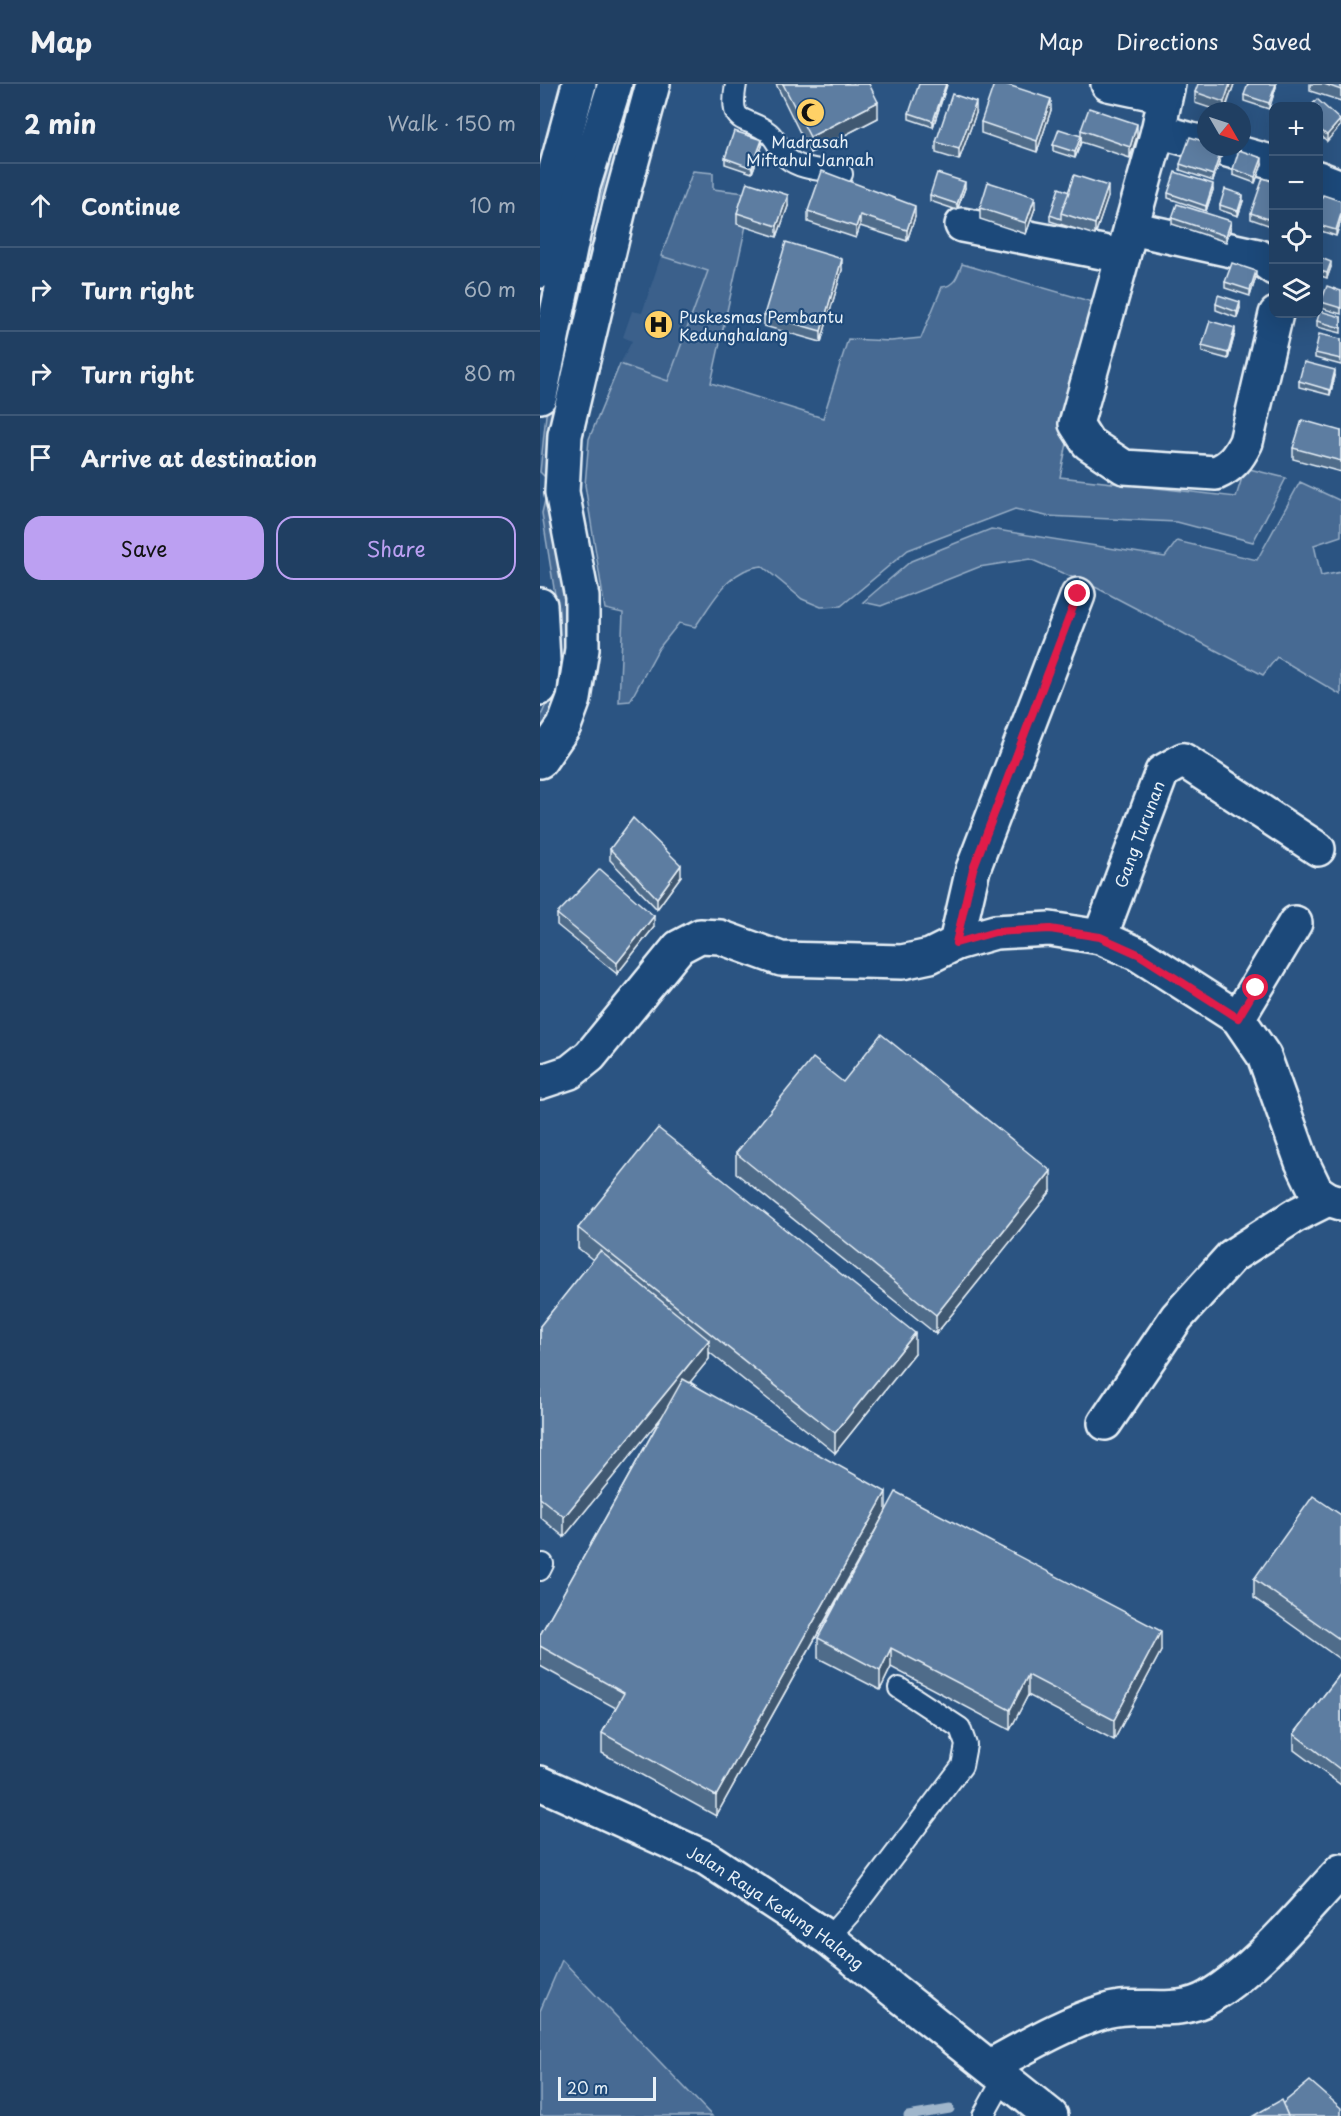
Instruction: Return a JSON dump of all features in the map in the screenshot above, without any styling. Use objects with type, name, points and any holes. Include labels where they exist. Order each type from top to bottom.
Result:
[{"type":"street","points":[[540,396],[579,84]]},
{"type":"street","points":[[540,271],[568,183],[615,84]]},
{"type":"street","points":[[540,761],[564,726],[574,699],[582,649],[582,597],[562,492],[565,435],[621,201],[653,84]]},
{"type":"street","points":[[1108,84],[1166,90],[1158,131],[1076,424],[1088,443],[1124,467],[1216,473],[1238,460],[1246,442],[1275,318]]},
{"type":"street","points":[[1158,131],[1197,142]]},
{"type":"street","points":[[1249,156],[1269,162]]},
{"type":"street","points":[[1323,180],[1341,187]]},
{"type":"street","points":[[962,225],[1258,256],[1269,264]]},
{"type":"street","points":[[956,943],[973,869],[1078,594]]},
{"type":"street","points":[[540,605],[543,662],[540,688]]},
{"type":"street","name":"Gang Turunan","points":[[1100,937],[1162,772],[1183,760],[1318,849]]},
{"type":"street","points":[[1238,1018],[1295,923]]},
{"type":"street","points":[[540,1082],[570,1072],[590,1056],[679,947],[699,936],[720,938],[781,959],[902,962],[930,956],[956,943],[995,932],[1050,929],[1100,937],[1138,954],[1238,1018],[1264,1056],[1302,1162],[1316,1191],[1335,1201]]},
{"type":"street","points":[[1105,1423],[1177,1317],[1232,1256],[1294,1216],[1335,1201]]},
{"type":"street","name":"Jalan Raya Kedung Halang","points":[[540,1783],[706,1858],[828,1938],[1051,2116]]},
{"type":"street","points":[[997,2072],[1039,2039],[1108,2010],[1182,2008],[1208,1998],[1255,1961],[1341,1872]]},
{"type":"lane","points":[[736,84],[734,108],[739,118],[771,135],[789,159],[799,165],[842,174]]},
{"type":"lane","points":[[828,1938],[852,1911],[962,1766],[966,1745],[960,1728],[899,1688]]},
{"type":"lane","points":[[983,2116],[997,2072]]},
{"type":"shaded area","points":[[630,84],[641,84],[550,473],[545,477],[540,472],[546,415]]},
{"type":"shaded area","points":[[693,171],[713,173],[713,189],[753,194],[711,383],[823,418],[848,339],[891,341],[921,338],[942,287],[953,282],[962,264],[1096,303],[1060,477],[1236,497],[1245,468],[1286,478],[1253,542],[1177,522],[1046,516],[1015,509],[908,550],[841,606],[821,607],[802,599],[762,566],[750,568],[740,573],[723,588],[695,627],[679,623],[659,648],[630,701],[619,702],[623,613],[605,609],[585,485],[589,439],[620,364],[668,381],[708,271],[661,256]]},
{"type":"shaded area","name":"Puskesmas Pembantu Kedunghalang","points":[[661,256],[708,271],[668,382],[620,364],[632,341],[623,337],[632,311],[642,313]]},
{"type":"shaded area","points":[[1300,482],[1341,501],[1341,536],[1314,545],[1321,576],[1341,572],[1341,695],[1277,657],[1263,675],[1097,588],[1030,559],[979,567],[881,606],[863,602],[911,561],[991,529],[1165,557],[1177,541],[1257,560]]},
{"type":"shaded area","points":[[546,496],[570,606],[564,696],[540,738],[540,718],[552,691],[557,607],[542,513]]},
{"type":"shaded area","points":[[562,1960],[712,2116],[540,2116],[540,2011]]},
{"type":"building","points":[[783,84],[869,84],[878,102],[810,137]]},
{"type":"building","points":[[919,84],[946,84],[933,121],[909,113]]},
{"type":"building","points":[[994,84],[1005,84],[1051,99],[1037,141],[981,122]]},
{"type":"building","points":[[1198,84],[1230,84],[1224,102],[1195,92]]},
{"type":"building","points":[[1248,84],[1276,84],[1269,103],[1244,95]]},
{"type":"building","points":[[1324,84],[1341,84],[1341,90]]},
{"type":"building","points":[[952,94],[976,102],[959,149],[936,142]]},
{"type":"building","points":[[1323,104],[1340,120],[1327,135],[1323,132]]},
{"type":"building","points":[[1089,108],[1137,124],[1130,147],[1081,130]]},
{"type":"building","points":[[1059,129],[1081,136],[1075,152],[1053,145]]},
{"type":"building","points":[[734,131],[762,140],[752,168],[725,158]]},
{"type":"building","points":[[1190,137],[1197,139],[1197,156],[1219,156],[1213,175],[1180,164]]},
{"type":"building","points":[[1251,154],[1262,158],[1255,177],[1233,169],[1237,156],[1251,156]]},
{"type":"building","points":[[822,171],[915,206],[907,230],[860,215],[856,227],[808,211]]},
{"type":"building","points":[[1175,172],[1213,184],[1206,206],[1168,193]]},
{"type":"building","points":[[937,173],[965,182],[957,204],[930,195]]},
{"type":"building","points":[[1074,175],[1108,186],[1095,224],[1061,213]]},
{"type":"building","points":[[1263,178],[1269,180],[1269,219],[1251,213]]},
{"type":"building","points":[[747,182],[788,195],[777,226],[737,213]]},
{"type":"building","points":[[988,182],[1035,197],[1026,223],[980,208]]},
{"type":"building","points":[[1059,188],[1069,192],[1061,219],[1050,215]]},
{"type":"building","points":[[1225,189],[1243,195],[1238,211],[1220,205]]},
{"type":"building","points":[[1323,195],[1341,201],[1341,214],[1336,230],[1323,226]]},
{"type":"building","points":[[1177,204],[1231,221],[1226,236],[1172,218]]},
{"type":"building","points":[[786,242],[842,259],[821,331],[764,315]]},
{"type":"building","points":[[1323,259],[1331,262],[1327,273],[1323,272]]},
{"type":"building","points":[[1232,263],[1256,271],[1250,290],[1225,282]]},
{"type":"building","points":[[1327,286],[1341,291],[1341,308],[1323,303]]},
{"type":"building","points":[[1218,295],[1240,302],[1237,312],[1216,304]]},
{"type":"building","points":[[1323,312],[1341,317],[1341,328],[1317,321],[1318,318],[1323,318]]},
{"type":"building","points":[[1210,321],[1235,328],[1228,353],[1202,346]]},
{"type":"building","points":[[1319,334],[1341,339],[1341,359],[1315,353]]},
{"type":"building","points":[[1304,362],[1335,370],[1330,390],[1299,381]]},
{"type":"building","points":[[1302,420],[1341,431],[1341,461],[1293,448]]},
{"type":"building","points":[[633,818],[681,865],[657,898],[610,849]]},
{"type":"building","points":[[600,869],[654,916],[617,963],[557,914]]},
{"type":"building","points":[[881,1034],[1051,1171],[936,1315],[736,1153],[813,1058],[843,1082]]},
{"type":"building","points":[[658,1128],[915,1333],[835,1433],[578,1228]]},
{"type":"building","points":[[600,1251],[709,1340],[564,1517],[540,1498],[540,1326]]},
{"type":"building","points":[[683,1379],[886,1492],[716,1796],[602,1733],[624,1693],[540,1646],[540,1635]]},
{"type":"building","points":[[896,1492],[1161,1631],[1114,1720],[1028,1675],[1010,1710],[891,1648],[880,1671],[818,1638]]},
{"type":"building","points":[[1313,1496],[1341,1515],[1341,1640],[1254,1579]]},
{"type":"building","points":[[1341,1673],[1341,1770],[1294,1734]]},
{"type":"building","points":[[1310,2081],[1341,2108],[1341,2116],[1288,2116],[1282,2104]]},
{"type":"building","points":[[1281,2100],[1288,2116],[1253,2116]]},
{"type":"waterway","points":[[908,2116],[950,2109]]},
{"type":"place","name":"Madrasah Miftahul Jannah","points":[[810,113]]},
{"type":"place","name":"Puskesmas Pembantu Kedunghalang","points":[[658,325]]},
{"type":"route","points":[[1078,594],[1041,697],[973,869],[956,943],[995,932],[1050,929],[1100,937],[1138,954],[1172,978],[1238,1018],[1256,988]]}]
